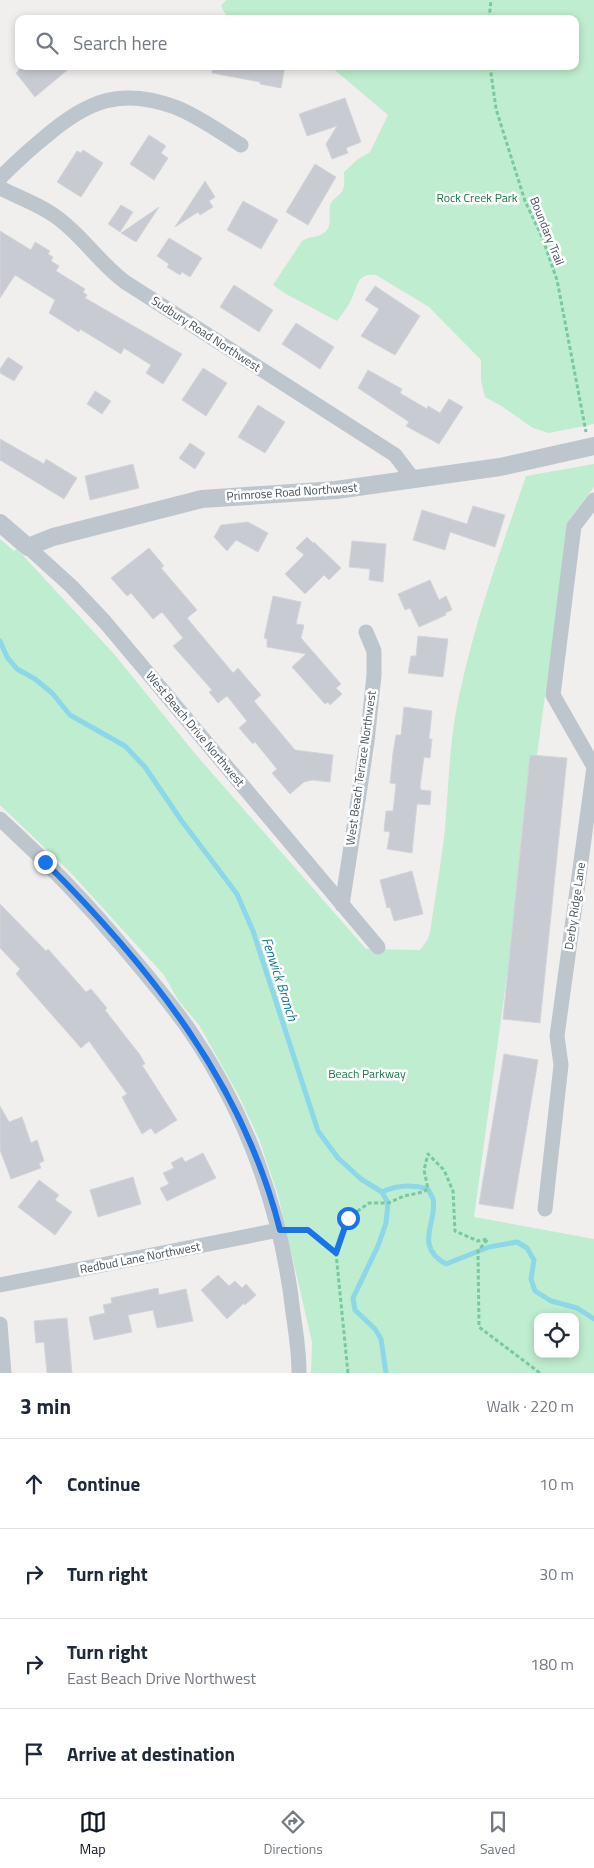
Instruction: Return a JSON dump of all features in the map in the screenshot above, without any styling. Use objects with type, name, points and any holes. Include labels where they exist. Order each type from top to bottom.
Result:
[{"type":"street","points":[[0,178],[64,121],[87,107],[112,99],[126,97],[140,98],[176,108],[241,145]]},
{"type":"street","name":"Sudbury Road Northwest","points":[[0,188],[52,213],[75,232],[103,264],[125,282],[395,455],[414,480]]},
{"type":"street","name":"Primrose Road Northwest","points":[[28,547],[53,536],[202,499],[336,490],[500,467],[560,453],[590,440]]},
{"type":"street","name":"Derby Ridge Lane","points":[[545,1209],[561,1065],[557,1036],[594,767],[552,695],[574,526],[594,500]]},
{"type":"street","name":"West Beach Drive Northwest","points":[[0,523],[71,586],[111,629],[378,947]]},
{"type":"street","name":"West Beach Terrace Northwest","points":[[342,905],[367,742],[374,674],[374,651],[366,632]]},
{"type":"street","points":[[0,820],[58,876],[102,923],[189,1029],[211,1065],[244,1128],[267,1188],[280,1230],[289,1277],[300,1373]]},
{"type":"street","name":"Redbud Lane Northwest","points":[[0,1285],[280,1230]]},
{"type":"street","points":[[0,1324],[4,1373]]},
{"type":"path","points":[[489,15],[491,0]]},
{"type":"path","name":"Boundary Trail","points":[[491,70],[496,109],[525,201],[542,237],[557,280],[590,440]]},
{"type":"path","points":[[348,1373],[336,1253],[348,1218],[369,1203],[388,1203],[428,1188],[424,1170],[428,1154],[444,1170],[453,1191],[455,1231],[478,1241],[488,1239],[478,1251],[479,1327],[540,1373]]},
{"type":"path","points":[[280,1230],[308,1230],[336,1253]]},
{"type":"green space","name":"Rock Creek Park","points":[[226,0],[594,0],[594,424],[549,433],[533,428],[485,397],[481,381],[481,360],[429,307],[376,275],[365,276],[361,279],[337,321],[273,285],[302,241],[322,235],[327,230],[330,222],[331,203],[343,189],[344,172],[357,160],[370,152],[388,115],[335,70],[579,70],[579,15],[226,15],[221,6]]},
{"type":"green space","name":"Beach Parkway","points":[[594,464],[594,487],[569,520],[474,1217],[594,1239],[594,1373],[311,1373],[312,1342],[278,1195],[259,1139],[239,1096],[199,1025],[178,1000],[164,975],[70,872],[0,805],[0,539],[14,551],[17,549],[114,654],[197,756],[366,949],[420,950],[428,939],[430,932],[440,868],[453,731],[461,686],[477,625],[526,476]]},
{"type":"building","points":[[19,70],[67,70],[35,97],[16,73]]},
{"type":"building","points":[[212,70],[284,70],[281,88],[212,73]]},
{"type":"building","points":[[345,98],[361,142],[346,148],[348,153],[332,159],[326,144],[337,126],[307,136],[299,114]]},
{"type":"building","points":[[149,135],[166,146],[161,153],[168,158],[154,180],[130,164]]},
{"type":"building","points":[[83,150],[103,163],[81,197],[57,182],[77,151],[81,153]]},
{"type":"building","points":[[315,164],[336,177],[308,225],[286,212]]},
{"type":"building","points":[[205,181],[215,197],[209,201],[213,207],[200,215],[198,212],[175,227]]},
{"type":"building","points":[[243,201],[278,220],[261,249],[227,230]]},
{"type":"building","points":[[121,205],[133,212],[120,232],[108,224]]},
{"type":"building","points":[[159,207],[136,242],[121,233]]},
{"type":"building","points":[[0,231],[31,250],[35,242],[50,251],[48,254],[53,257],[51,261],[59,266],[56,271],[85,289],[83,292],[87,295],[85,298],[182,354],[163,384],[146,373],[151,365],[124,348],[121,354],[80,329],[79,332],[49,313],[55,300],[15,275],[0,298]]},
{"type":"building","points":[[169,238],[202,258],[190,277],[182,272],[180,275],[167,267],[169,264],[157,256]]},
{"type":"building","points":[[234,285],[273,310],[259,332],[220,307]]},
{"type":"building","points":[[375,286],[420,316],[395,355],[361,336],[379,309],[365,300]]},
{"type":"building","points":[[296,323],[334,347],[320,369],[282,344]]},
{"type":"building","points":[[8,357],[23,367],[14,381],[0,373],[0,369]]},
{"type":"building","points":[[203,368],[227,383],[206,416],[182,400]]},
{"type":"building","points":[[368,370],[402,389],[400,393],[427,409],[428,406],[440,413],[449,399],[463,407],[439,444],[406,426],[409,422],[358,388]]},
{"type":"building","points":[[95,391],[111,401],[102,414],[87,404]]},
{"type":"building","points":[[258,405],[285,422],[265,453],[238,437]]},
{"type":"building","points":[[0,439],[44,464],[46,459],[77,478],[64,499],[0,460]]},
{"type":"building","points":[[190,443],[205,453],[195,469],[179,458]]},
{"type":"building","points":[[133,464],[139,488],[90,500],[85,476]]},
{"type":"building","points":[[473,506],[505,515],[495,547],[450,532],[445,550],[413,540],[422,510],[467,524]]},
{"type":"building","points":[[248,522],[268,533],[258,552],[236,540],[227,551],[214,537],[221,525]]},
{"type":"building","points":[[307,537],[341,568],[329,580],[324,575],[305,594],[285,574],[304,555],[296,548]]},
{"type":"building","points":[[352,541],[386,544],[383,582],[369,580],[370,569],[349,567]]},
{"type":"building","points":[[149,548],[164,566],[161,568],[197,610],[187,618],[233,673],[238,668],[261,695],[254,701],[295,750],[333,755],[330,782],[312,780],[304,782],[290,794],[272,773],[277,769],[255,742],[253,744],[239,728],[247,721],[227,696],[218,703],[209,692],[212,690],[173,646],[183,638],[162,612],[153,619],[131,593],[127,596],[111,578]]},
{"type":"building","points":[[430,580],[439,600],[446,596],[452,610],[445,613],[446,615],[419,627],[410,608],[405,610],[398,594]]},
{"type":"building","points":[[273,596],[301,602],[296,624],[304,625],[301,638],[341,684],[336,688],[342,694],[330,705],[328,702],[325,704],[292,667],[306,654],[267,647],[267,639],[264,638]]},
{"type":"building","points":[[418,636],[448,639],[443,677],[408,673],[411,656],[416,656]]},
{"type":"building","points":[[404,707],[432,711],[429,739],[432,739],[430,758],[424,757],[420,787],[421,790],[431,791],[430,805],[417,804],[412,853],[387,849],[390,832],[384,831],[386,811],[393,811],[396,784],[390,783],[393,753],[396,735],[401,735]]},
{"type":"building","points":[[530,755],[567,758],[540,1023],[503,1019]]},
{"type":"building","points":[[412,871],[423,914],[394,921],[390,907],[387,908],[380,880]]},
{"type":"building","points":[[0,904],[46,951],[48,949],[86,992],[91,989],[107,1008],[105,1010],[140,1055],[145,1064],[142,1065],[177,1120],[155,1134],[151,1128],[142,1134],[122,1097],[127,1094],[89,1041],[81,1048],[16,974],[20,969],[0,948]]},
{"type":"building","points":[[504,1054],[538,1060],[513,1209],[479,1204]]},
{"type":"building","points":[[0,1106],[9,1122],[22,1117],[31,1143],[37,1140],[44,1161],[39,1163],[41,1168],[11,1179],[0,1150]]},
{"type":"building","points":[[203,1153],[216,1178],[167,1201],[160,1188],[169,1184],[163,1173],[174,1168],[171,1163],[182,1157],[185,1162]]},
{"type":"building","points":[[133,1177],[141,1204],[98,1217],[90,1190]]},
{"type":"building","points":[[39,1180],[59,1195],[55,1200],[72,1212],[55,1235],[18,1207]]},
{"type":"building","points":[[218,1275],[229,1286],[235,1281],[242,1288],[246,1284],[256,1295],[227,1319],[201,1290]]},
{"type":"building","points":[[158,1288],[159,1295],[186,1289],[193,1321],[157,1328],[153,1310],[128,1315],[132,1332],[94,1340],[89,1317],[105,1313],[103,1305],[112,1303],[111,1298]]},
{"type":"building","points":[[67,1318],[72,1373],[47,1373],[44,1342],[36,1343],[34,1321]]},
{"type":"waterway","name":"Fenwick Branch","points":[[0,641],[7,657],[17,669],[35,679],[52,693],[70,715],[125,746],[145,767],[181,820],[237,894],[253,931],[318,1131],[338,1158],[361,1179],[382,1192],[388,1203],[386,1223],[378,1246],[353,1298],[355,1310],[375,1329],[381,1339],[386,1373]]},
{"type":"waterway","points":[[382,1192],[404,1186],[428,1189],[433,1199],[434,1207],[429,1241],[436,1257],[446,1264],[489,1247],[517,1242],[527,1248],[534,1260],[531,1279],[535,1291],[551,1301],[577,1308],[594,1319]]},
{"type":"route","points":[[45,862],[113,935],[189,1029],[225,1090],[244,1128],[267,1188],[280,1230],[308,1230],[336,1253],[348,1218]]}]
